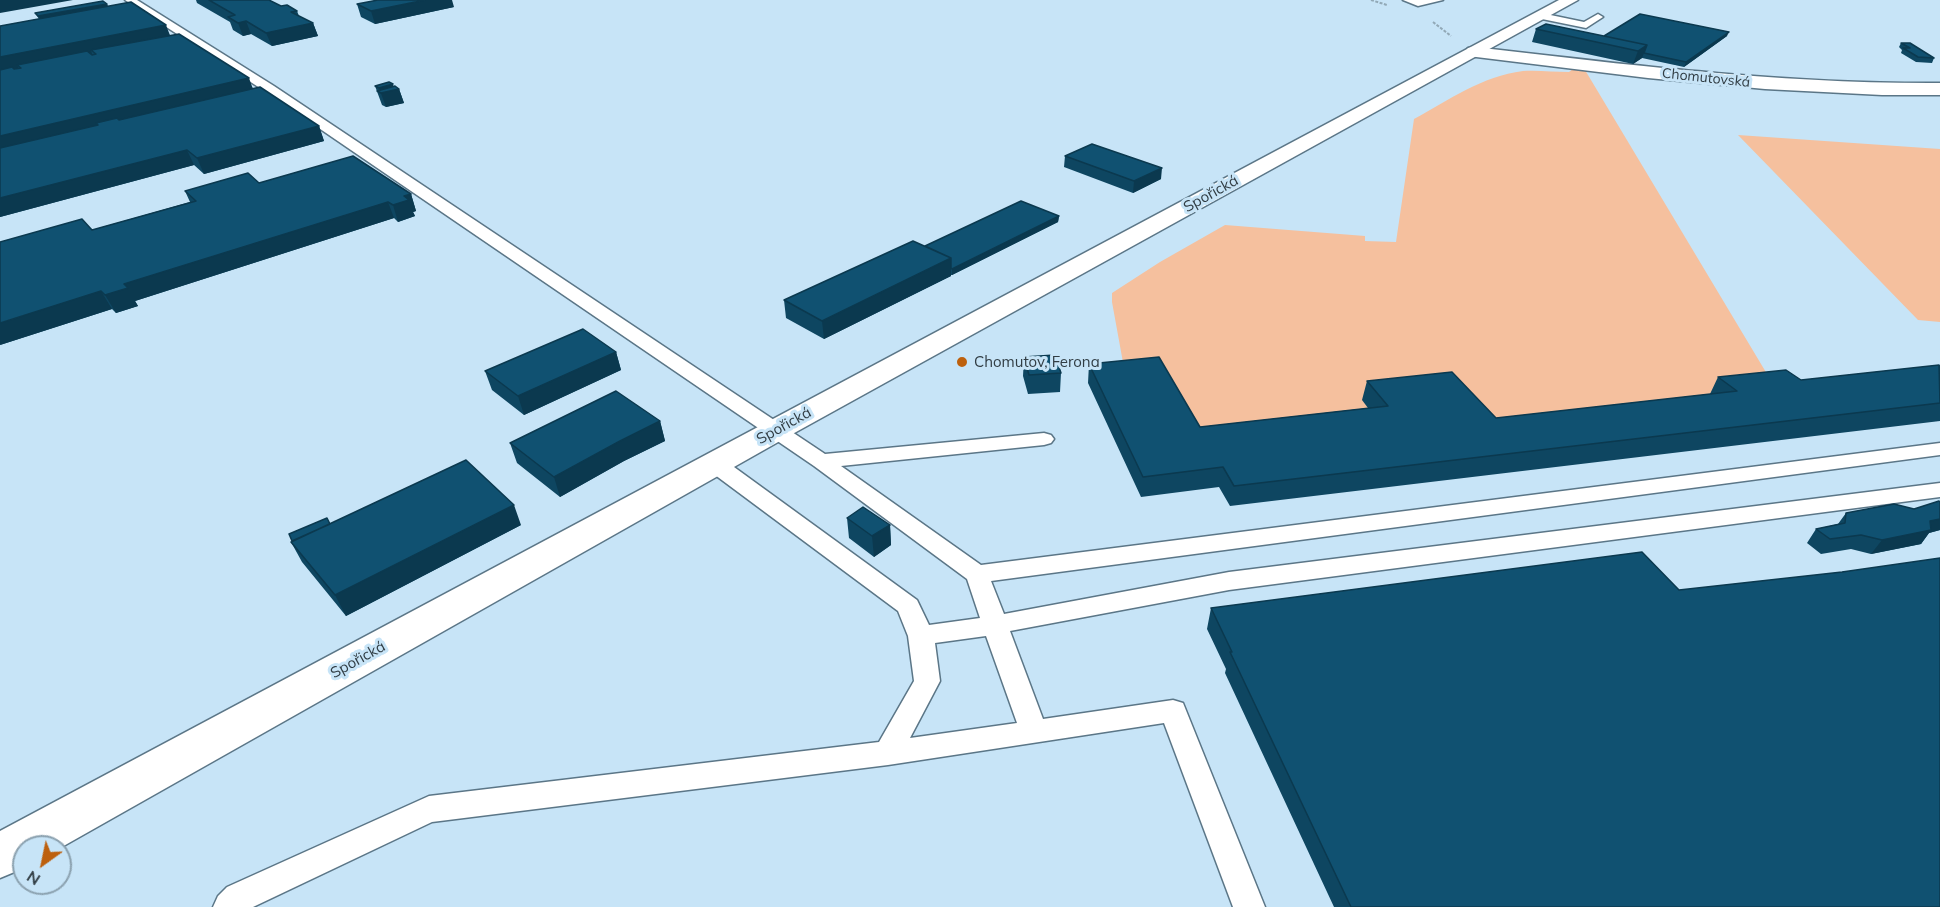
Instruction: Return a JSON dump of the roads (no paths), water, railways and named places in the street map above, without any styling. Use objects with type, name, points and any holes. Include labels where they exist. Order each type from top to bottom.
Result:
[{"type":"street","name":"Spořická","points":[[0,856],[776,430],[1570,0]]},
{"type":"street","name":"Chomutovská","points":[[1474,52],[1806,88],[1940,89]]},
{"type":"lane","points":[[129,0],[270,89],[776,430],[977,574],[1034,732]]},
{"type":"lane","points":[[1408,0],[1418,3],[1438,0]]},
{"type":"lane","points":[[1541,16],[1586,25],[1598,17]]},
{"type":"lane","points":[[821,461],[1044,439]]},
{"type":"lane","points":[[977,574],[1940,449]]},
{"type":"lane","points":[[715,464],[908,606],[921,636],[927,681],[888,753]]},
{"type":"lane","points":[[921,636],[995,625],[1229,581],[1940,490]]},
{"type":"lane","points":[[229,907],[238,898],[429,809],[888,753],[1173,711],[1249,907]]},
{"type":"place","name":"Chomutov, Ferona","points":[[962,362]]}]
